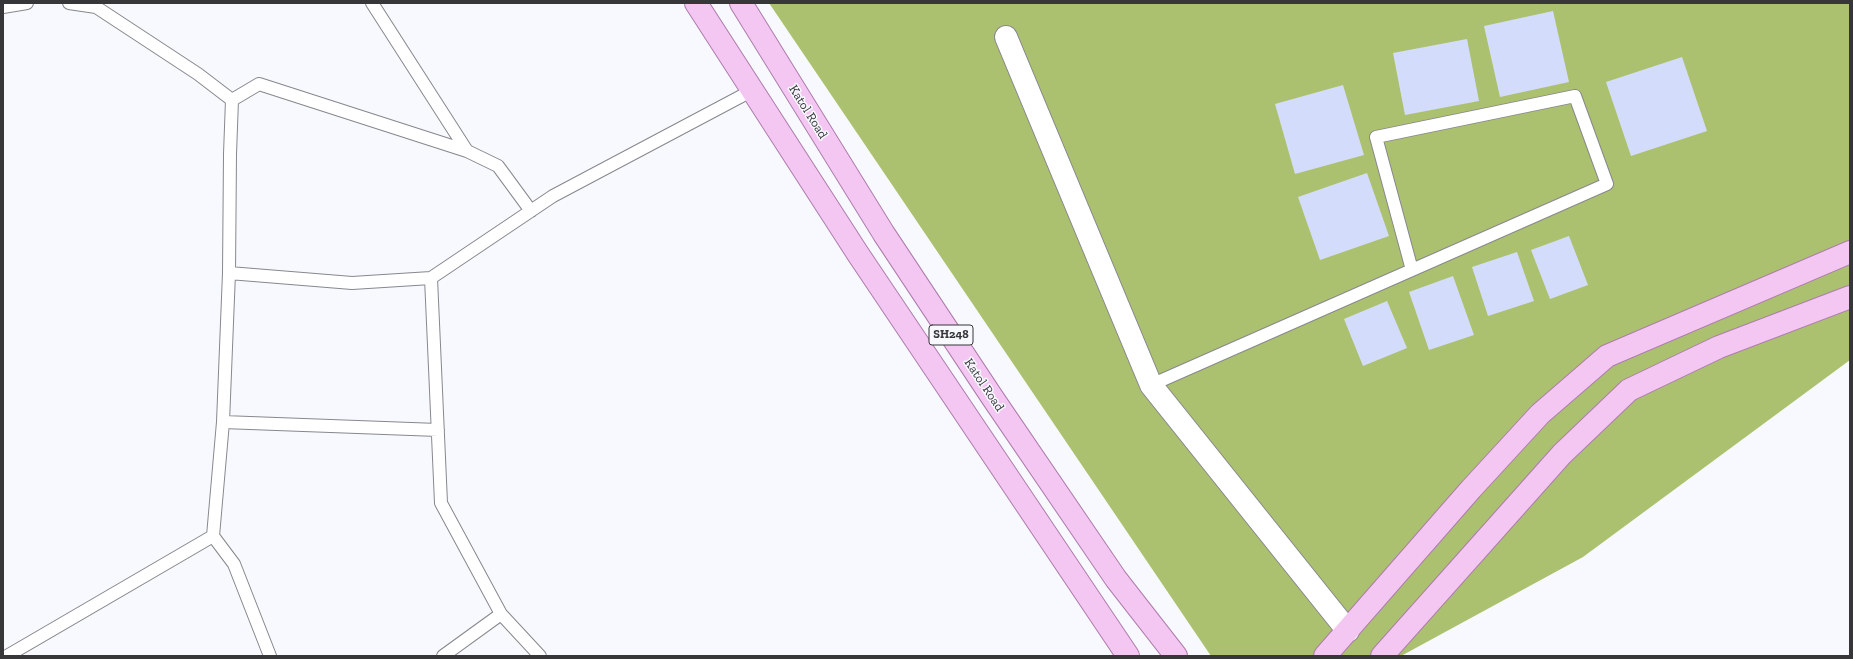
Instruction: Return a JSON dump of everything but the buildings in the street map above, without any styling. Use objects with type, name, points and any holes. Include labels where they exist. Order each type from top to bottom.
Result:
[{"type":"main road","name":"SH248","points":[[696,3],[866,267],[1103,622],[1128,656]]},
{"type":"main road","name":"Katol Road","points":[[741,3],[884,234],[992,397],[1116,579],[1176,656]]},
{"type":"main road","points":[[1325,656],[1471,489],[1540,414],[1607,356],[1850,252]]},
{"type":"main road","points":[[1382,656],[1562,454],[1628,390],[1719,347],[1850,297]]},
{"type":"street","points":[[1006,37],[1151,385],[1348,631]]},
{"type":"lane","points":[[3,8],[27,3]]},
{"type":"lane","points":[[69,3],[96,5],[198,74],[232,100]]},
{"type":"lane","points":[[372,3],[467,151]]},
{"type":"lane","points":[[232,100],[259,84],[467,151],[498,166],[531,211]]},
{"type":"lane","points":[[229,273],[352,283],[431,278],[553,196],[753,90]]},
{"type":"lane","points":[[1151,385],[1412,270],[1607,184],[1575,96],[1376,137],[1412,270]]},
{"type":"lane","points":[[232,100],[229,273],[223,422],[213,536],[234,564],[270,656]]},
{"type":"lane","points":[[431,278],[442,503],[501,614],[540,656]]},
{"type":"lane","points":[[223,422],[438,430]]},
{"type":"lane","points":[[7,656],[213,536]]},
{"type":"lane","points":[[442,656],[501,614]]},
{"type":"green space","points":[[769,3],[1850,3],[1850,360],[1583,557],[1401,656],[1211,656]]}]
